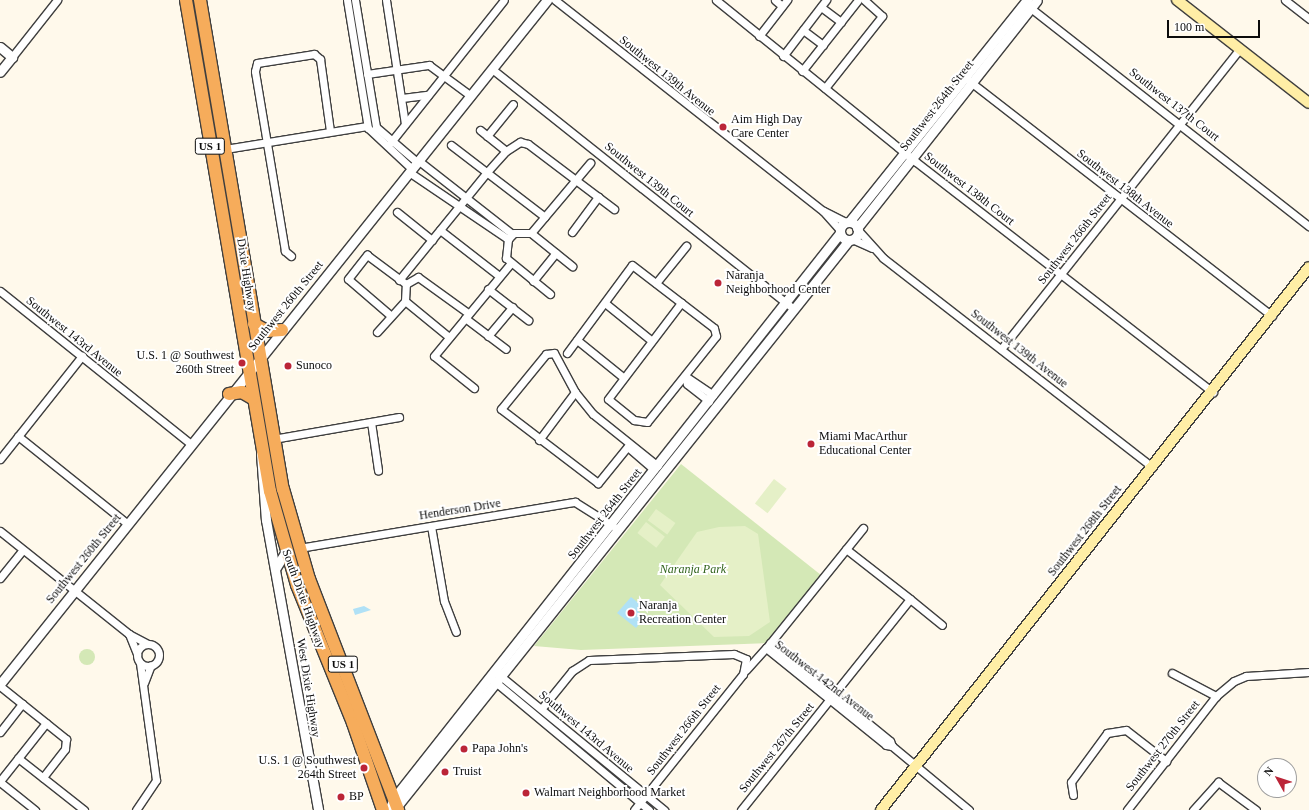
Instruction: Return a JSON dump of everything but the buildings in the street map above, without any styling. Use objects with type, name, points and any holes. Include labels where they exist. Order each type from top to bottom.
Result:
[{"type":"highway","name":"Dixie Highway","points":[[186,0],[261,451]]},
{"type":"highway","name":"Dixie Highway","points":[[200,0],[273,440],[299,548]]},
{"type":"highway","points":[[254,324],[267,331],[282,330]]},
{"type":"highway","points":[[229,394],[242,392],[252,398]]},
{"type":"highway","name":"South Dixie Highway","points":[[261,451],[286,553],[384,810]]},
{"type":"highway","points":[[286,553],[299,548]]},
{"type":"highway","name":"South Dixie Highway","points":[[299,548],[395,807]]},
{"type":"main road","points":[[1178,0],[1309,103]]},
{"type":"main road","name":"Southwest 268th Street","points":[[880,810],[1213,392],[1309,267]]},
{"type":"street","points":[[0,72],[57,0]]},
{"type":"street","points":[[347,0],[367,126],[460,205],[484,222],[510,237],[531,233],[590,163]]},
{"type":"street","points":[[355,0],[376,127],[414,166],[467,197],[490,216],[510,237]]},
{"type":"street","points":[[386,0],[398,69],[405,124]]},
{"type":"street","points":[[391,142],[504,0]]},
{"type":"street","name":"Southwest 260th Street","points":[[0,685],[229,394],[547,0]]},
{"type":"street","name":"Southwest 139th Avenue","points":[[556,0],[844,227]]},
{"type":"street","name":"Southwest 138th Court","points":[[716,0],[802,71],[1213,392]]},
{"type":"street","points":[[759,36],[785,3],[775,0]]},
{"type":"street","points":[[783,56],[826,0]]},
{"type":"street","points":[[802,71],[858,0]]},
{"type":"street","points":[[825,88],[882,16],[864,0]]},
{"type":"street","name":"Southwest 264th Street","points":[[614,527],[656,468],[711,398],[789,306],[858,229],[909,155],[1027,4],[1037,0]]},
{"type":"street","points":[[1285,0],[1309,19]]},
{"type":"street","name":"Southwest 137th Court","points":[[1027,4],[1309,226]]},
{"type":"street","points":[[821,7],[841,22]]},
{"type":"street","points":[[803,30],[823,45]]},
{"type":"street","points":[[0,47],[12,57]]},
{"type":"street","name":"Southwest 266th Street","points":[[1001,350],[1179,123],[1240,48]]},
{"type":"street","points":[[291,256],[285,251],[254,71],[257,63],[314,54],[320,59],[330,131]]},
{"type":"street","points":[[367,74],[429,65],[470,96]]},
{"type":"street","name":"Southwest 139th Court","points":[[492,69],[789,306]]},
{"type":"street","name":"Southwest 138th Avenue","points":[[968,80],[1120,200],[1272,316]]},
{"type":"street","points":[[402,98],[428,95]]},
{"type":"street","points":[[487,136],[513,104]]},
{"type":"street","points":[[225,149],[367,126]]},
{"type":"street","points":[[480,130],[506,151]]},
{"type":"street","points":[[449,337],[405,301],[403,282],[432,240],[506,151],[520,142],[528,144],[614,209]]},
{"type":"street","points":[[451,145],[545,217]]},
{"type":"street","name":"Southwest 264th Street","points":[[395,807],[495,677],[789,306],[844,227],[909,155]]},
{"type":"street","points":[[572,232],[598,197]]},
{"type":"street","points":[[397,212],[432,240]]},
{"type":"street","points":[[484,222],[490,216]]},
{"type":"street","points":[[844,227],[858,229]]},
{"type":"street","points":[[844,227],[850,239]]},
{"type":"street","name":"Southwest 139th Avenue","points":[[858,229],[872,248],[1152,467]]},
{"type":"street","points":[[440,230],[498,276]]},
{"type":"street","points":[[531,233],[572,266]]},
{"type":"street","points":[[510,237],[505,255],[511,263],[550,294]]},
{"type":"street","name":"Southwest 139th Avenue","points":[[850,239],[872,248]]},
{"type":"street","points":[[656,283],[686,246]]},
{"type":"street","points":[[533,281],[556,253]]},
{"type":"street","points":[[390,315],[347,282],[348,279],[367,255],[403,282]]},
{"type":"street","points":[[474,388],[434,356],[498,276],[511,263]]},
{"type":"street","points":[[567,353],[632,265],[714,328],[716,336],[647,422],[634,420],[608,399],[682,304]]},
{"type":"street","points":[[403,282],[418,277],[427,281],[488,336],[506,349]]},
{"type":"street","points":[[488,289],[528,320]]},
{"type":"street","name":"Southwest 143rd Avenue","points":[[0,291],[191,444]]},
{"type":"street","points":[[376,332],[390,315],[405,301]]},
{"type":"street","points":[[605,303],[652,342]]},
{"type":"street","points":[[488,336],[512,307]]},
{"type":"street","points":[[577,340],[624,378]]},
{"type":"street","points":[[628,446],[598,483],[539,440],[501,408],[546,354],[554,353],[575,392],[628,446],[656,468]]},
{"type":"street","points":[[1,456],[82,356]]},
{"type":"street","points":[[685,376],[711,398]]},
{"type":"street","points":[[539,440],[575,392]]},
{"type":"street","points":[[273,440],[399,417]]},
{"type":"street","points":[[370,422],[378,470]]},
{"type":"street","points":[[18,436],[128,524]]},
{"type":"street","name":"West Dixie Highway","points":[[261,451],[260,482],[318,810]]},
{"type":"street","name":"Henderson Drive","points":[[299,548],[575,502],[614,527]]},
{"type":"street","points":[[431,526],[444,601],[456,632]]},
{"type":"street","points":[[768,646],[863,528]]},
{"type":"street","points":[[0,531],[129,634],[148,644],[159,654],[151,665],[144,683]]},
{"type":"street","points":[[846,549],[942,624]]},
{"type":"street","points":[[0,578],[23,550]]},
{"type":"street","points":[[275,569],[286,553]]},
{"type":"street","name":"Southwest 267th Street","points":[[742,810],[910,600]]},
{"type":"street","points":[[129,634],[140,662],[144,683],[156,780],[136,810]]},
{"type":"street","points":[[137,654],[148,644]]},
{"type":"street","name":"Southwest 142nd Avenue","points":[[746,670],[768,646],[833,697],[886,745],[892,746],[969,810]]},
{"type":"street","points":[[542,708],[584,662],[734,654],[747,662],[746,670]]},
{"type":"street","points":[[140,662],[151,665]]},
{"type":"street","name":"Southwest 266th Street","points":[[634,810],[746,670]]},
{"type":"street","name":"Southwest 270th Street","points":[[1127,810],[1216,696],[1246,676],[1309,672]]},
{"type":"street","name":"Southwest 270th Street","points":[[1172,673],[1216,696]]},
{"type":"street","name":"Southwest 143rd Avenue","points":[[495,677],[542,708],[664,810]]},
{"type":"street","name":"Southwest 143rd Avenue","points":[[495,677],[650,810]]},
{"type":"street","points":[[0,685],[46,723],[67,744],[43,777]]},
{"type":"street","points":[[0,732],[22,704]]},
{"type":"street","points":[[35,810],[0,782],[46,723]]},
{"type":"street","points":[[1073,795],[1071,782],[1107,733],[1126,730],[1166,761]]},
{"type":"street","points":[[18,758],[84,810]]},
{"type":"street","points":[[1193,810],[1218,782],[1256,810]]},
{"type":"green space","name":"Naranja Park","points":[[681,464],[821,575],[768,643],[581,650],[534,646]]},
{"type":"green space","points":[[774,479],[787,489],[768,513],[755,503]]},
{"type":"green space","points":[[656,509],[675,523],[667,534],[648,520]]},
{"type":"green space","points":[[646,522],[665,537],[656,548],[637,533]]},
{"type":"green space","points":[[745,526],[758,534],[770,622],[749,636],[714,637],[660,585],[697,532],[719,527]]},
{"type":"green space","points":[[87,649],[94,654],[95,657],[90,664],[87,665],[80,660],[79,657],[84,650]]},
{"type":"water","points":[[631,597],[641,605],[638,611],[645,617],[636,628],[617,613]]},
{"type":"water","points":[[364,606],[371,610],[355,615],[353,609]]},
{"type":"place","name":"Aim High Day Care Center","points":[[723,127]]},
{"type":"place","name":"Naranja Neighborhood Center","points":[[718,283]]},
{"type":"place","name":"U.S. 1 @ Southwest 260th Street","points":[[242,363]]},
{"type":"place","name":"Sunoco","points":[[288,366]]},
{"type":"place","name":"Miami MacArthur Educational Center","points":[[811,444]]},
{"type":"place","name":"Naranja Recreation Center","points":[[631,613]]},
{"type":"place","name":"Papa John's","points":[[464,749]]},
{"type":"place","name":"U.S. 1 @ Southwest 264th Street","points":[[364,768]]},
{"type":"place","name":"Truist","points":[[445,772]]},
{"type":"place","name":"Walmart Neighborhood Market","points":[[526,793]]},
{"type":"place","name":"BP","points":[[341,797]]}]
